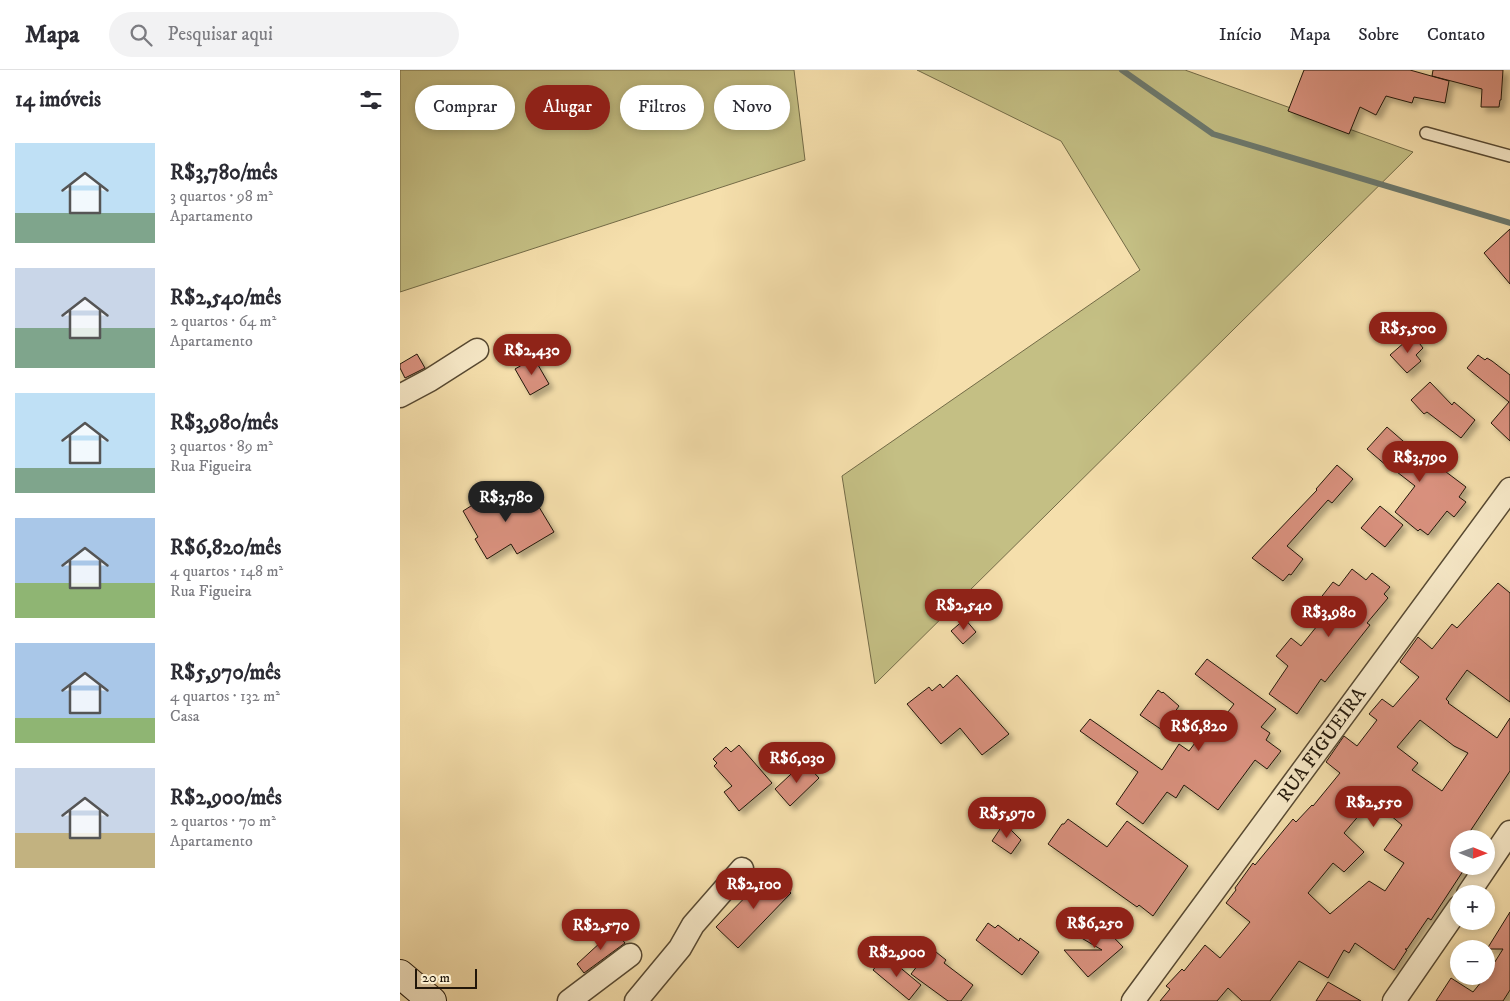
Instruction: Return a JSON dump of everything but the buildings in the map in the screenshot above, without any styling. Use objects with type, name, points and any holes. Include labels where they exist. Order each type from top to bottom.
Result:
[{"type":"main road","points":[[400,974],[432,1001]]},
{"type":"street","points":[[400,396],[430,380],[477,350]]},
{"type":"street","name":"RUA FIGUEIRA","points":[[1133,1001],[1510,489]]},
{"type":"street","points":[[1474,885],[1510,832]]},
{"type":"street","points":[[636,1001],[680,948],[693,925],[742,870]]},
{"type":"street","points":[[1394,1001],[1450,920]]},
{"type":"street","points":[[569,1001],[630,955]]},
{"type":"lane","points":[[1426,133],[1510,156]]},
{"type":"shaded area","points":[[400,70],[794,70],[805,160],[400,292]]},
{"type":"shaded area","points":[[917,70],[1185,70],[1413,152],[875,684],[842,476],[1140,270],[1061,141]]},
{"type":"waterway","points":[[1122,70],[1213,134],[1510,223]]}]
